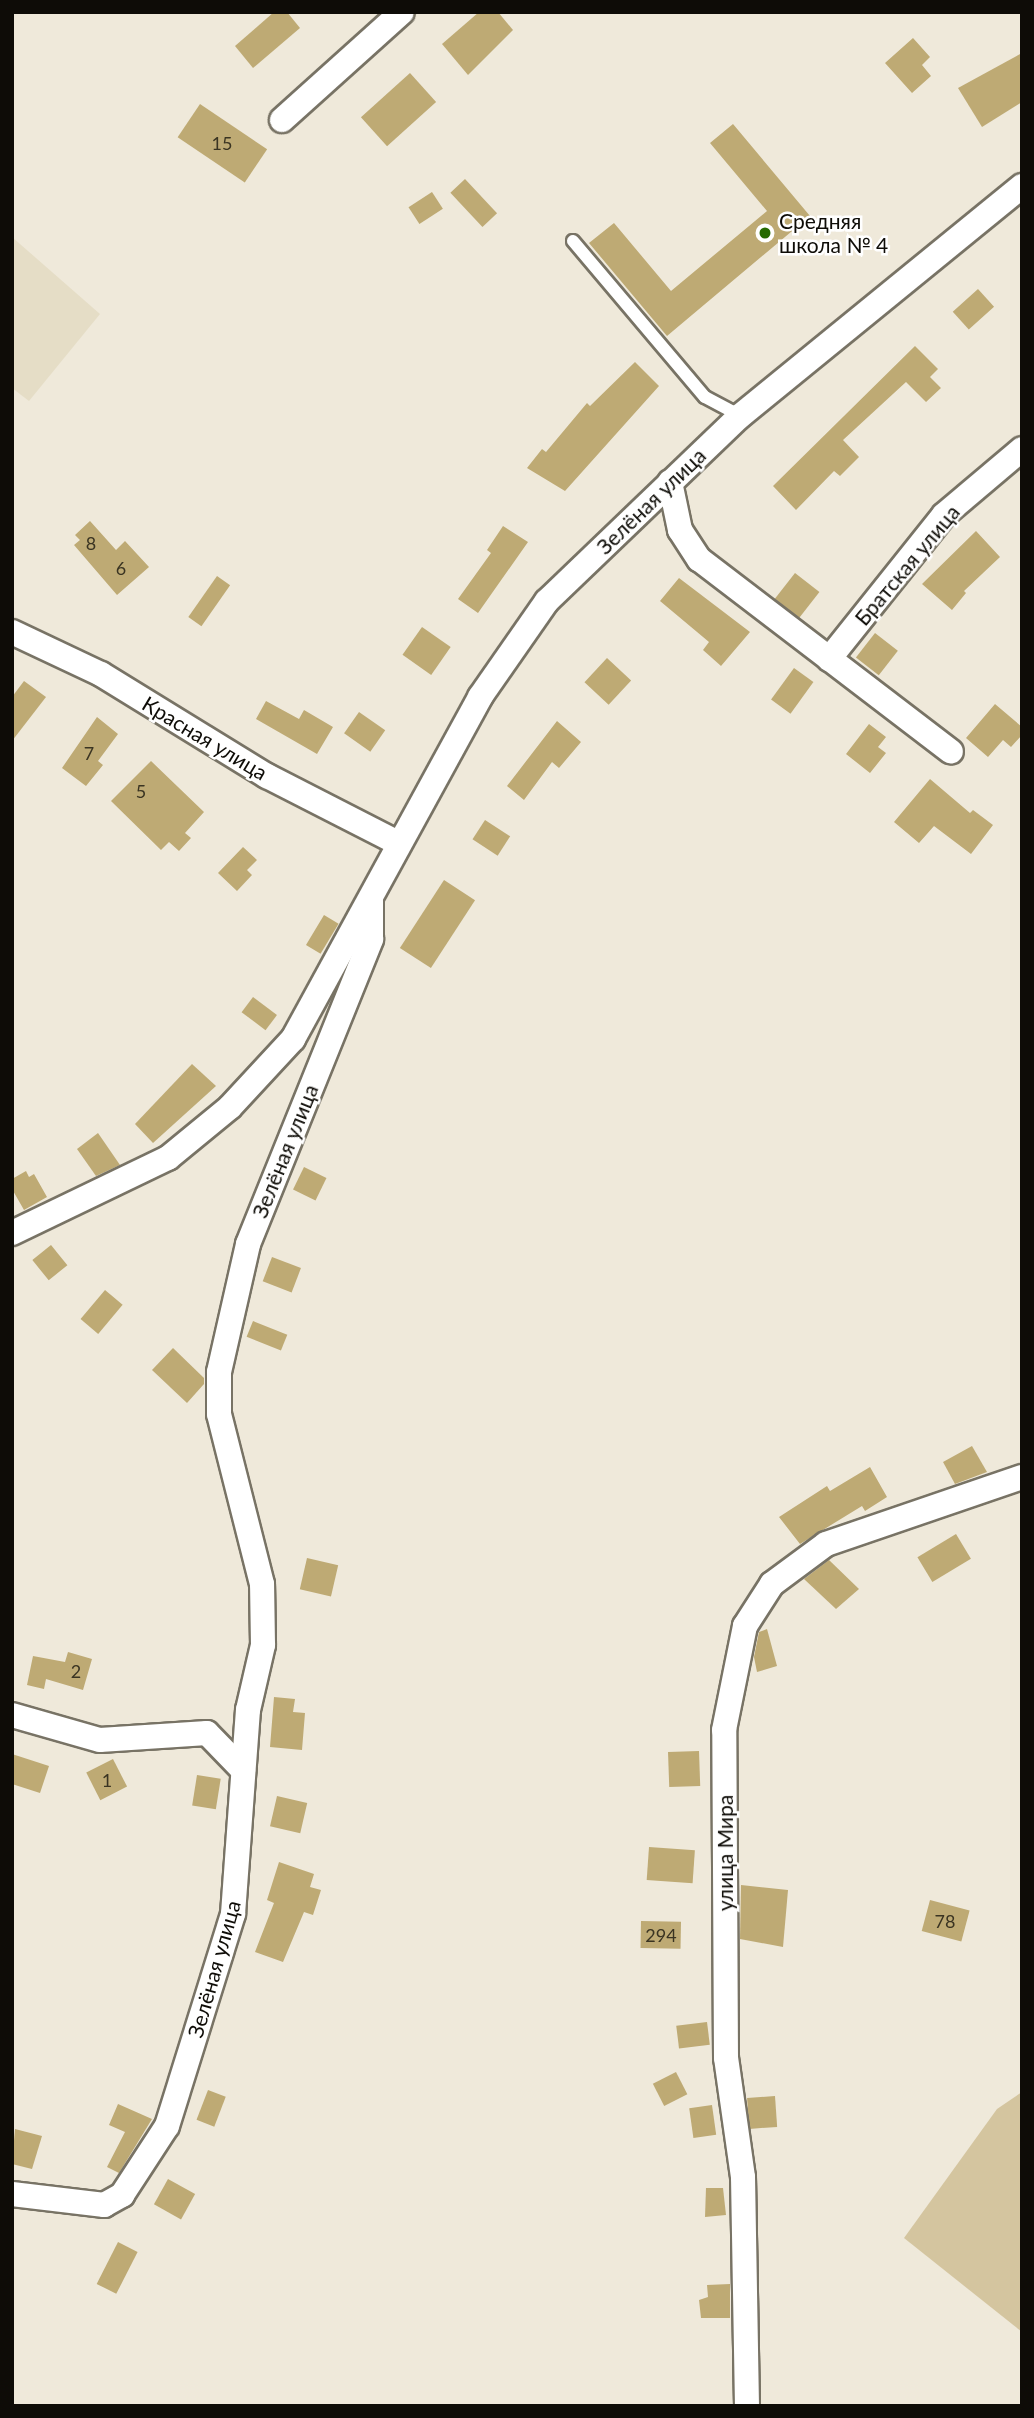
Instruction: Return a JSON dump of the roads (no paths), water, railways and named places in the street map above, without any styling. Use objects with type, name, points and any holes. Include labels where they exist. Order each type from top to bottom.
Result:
[{"type":"street","points":[[282,120],[402,12]]},
{"type":"street","name":"Зелёная улица","points":[[12,1233],[168,1158],[230,1107],[293,1039],[480,697],[547,601],[740,416],[1022,186]]},
{"type":"street","name":"Братская улица","points":[[830,659],[944,516],[1022,449]]},
{"type":"street","points":[[670,482],[680,530],[699,559],[951,752]]},
{"type":"street","name":"Красная улица","points":[[12,632],[101,674],[267,776],[398,843]]},
{"type":"street","name":"Зелёная улица","points":[[12,2194],[104,2205],[122,2194],[167,2126],[233,1914],[248,1710],[263,1645],[262,1584],[219,1415],[219,1372],[248,1244],[371,939],[371,894]]},
{"type":"street","name":"улица Мира","points":[[747,2406],[743,2177],[726,2058],[724,1730],[745,1626],[772,1584],[826,1544],[1022,1477]]},
{"type":"street","points":[[12,1715],[100,1740],[206,1733],[248,1710]]},
{"type":"street","points":[[206,1733],[243,1770]]},
{"type":"lane","points":[[573,241],[705,397],[740,416]]},
{"type":"place","name":"Средняя школа № 4","points":[[765,233]]}]
